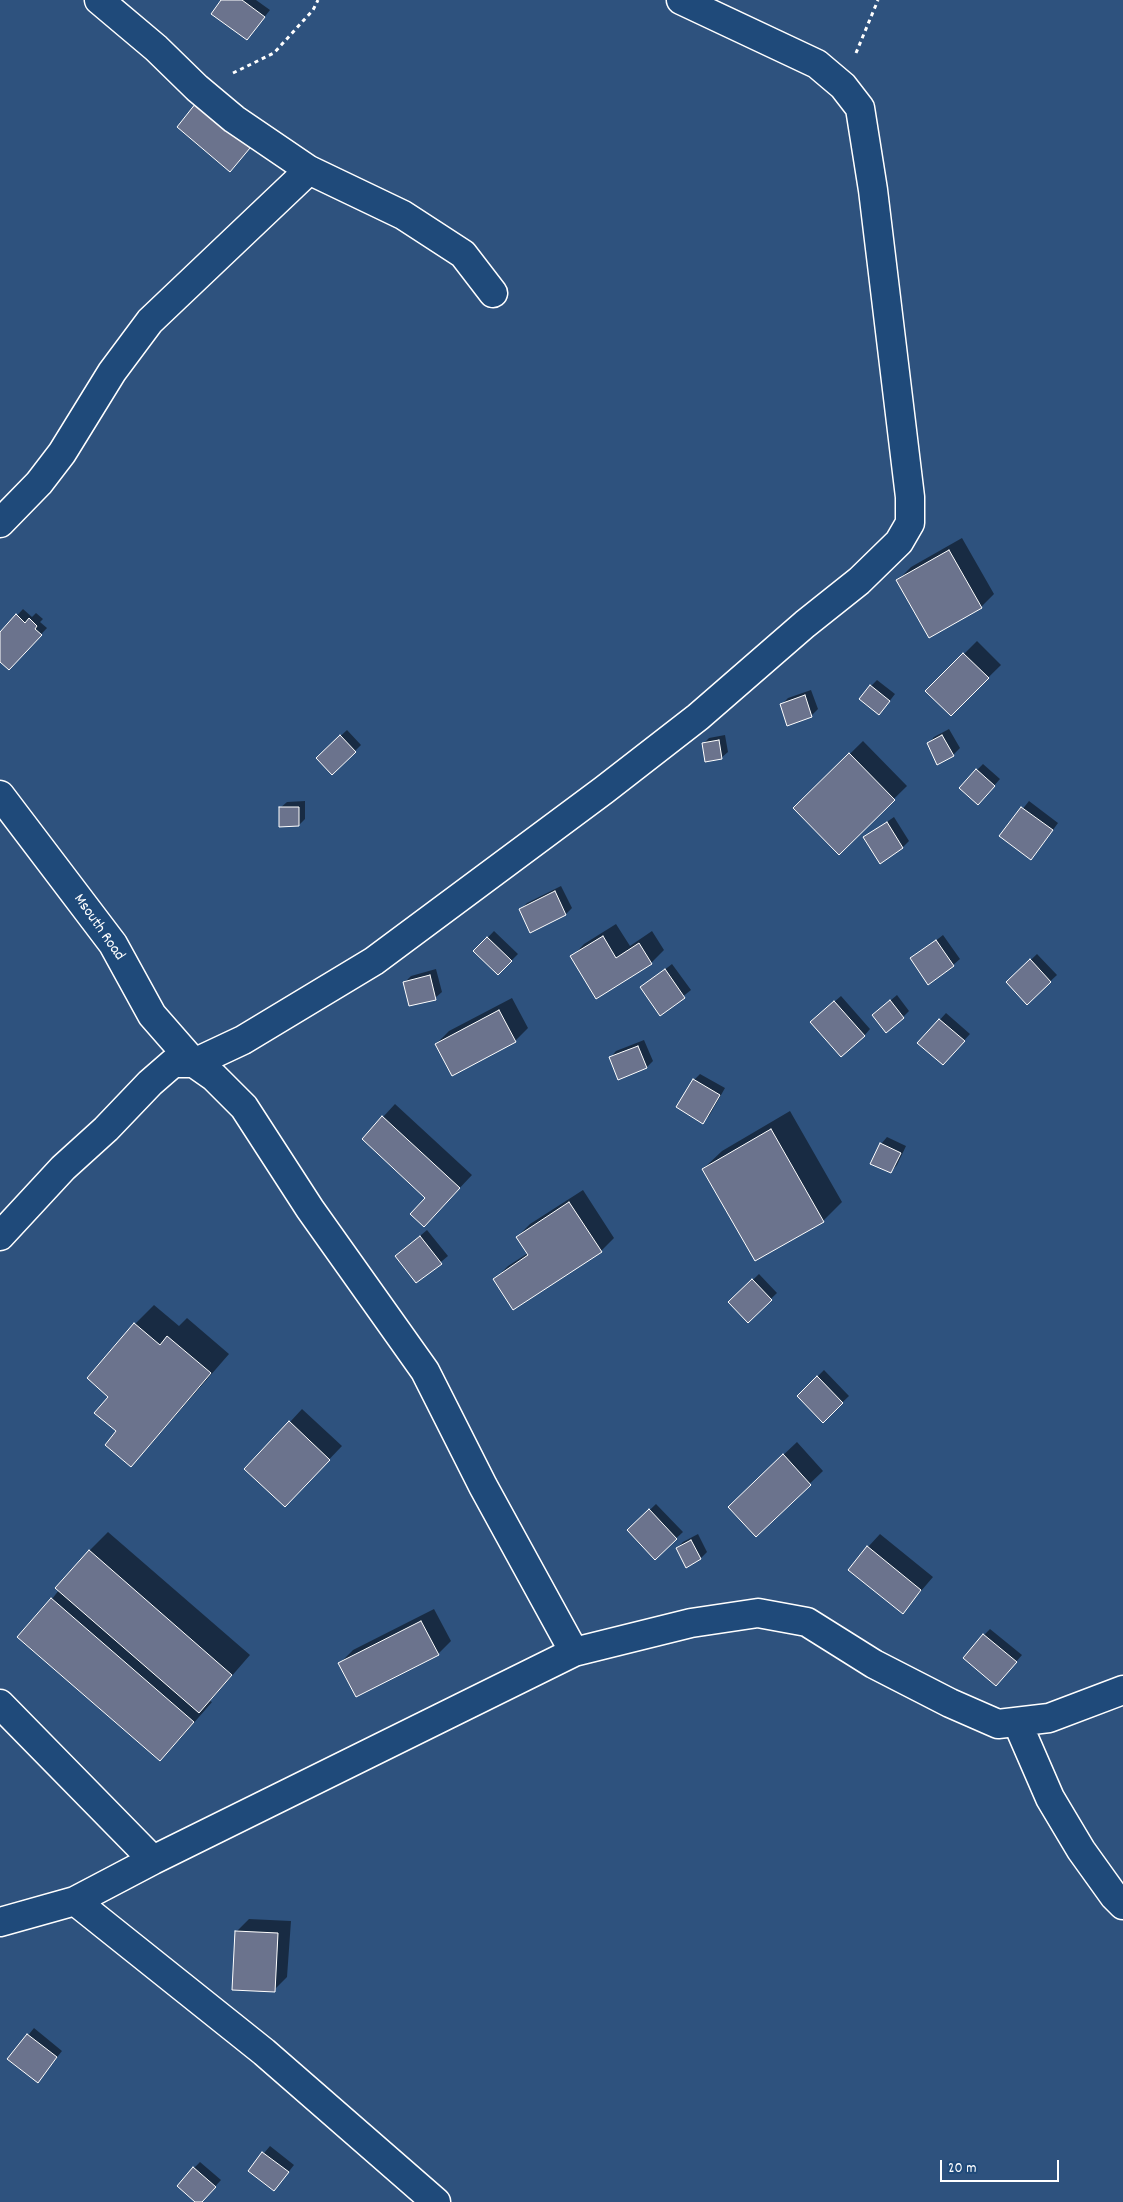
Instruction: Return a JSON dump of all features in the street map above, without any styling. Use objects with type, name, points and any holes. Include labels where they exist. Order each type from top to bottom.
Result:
[{"type":"street","points":[[99,0],[156,48],[234,119],[309,170],[403,215],[463,254],[494,293]]},
{"type":"street","points":[[0,1236],[62,1168],[106,1129],[150,1083],[173,1063],[194,1063],[243,1040],[374,961],[604,790],[698,717],[805,624],[859,581],[906,533],[910,523],[910,497],[873,190],[860,108],[842,86],[817,64],[681,0]]},
{"type":"street","points":[[0,523],[39,483],[62,453],[112,372],[150,321],[309,170]]},
{"type":"street","name":"Msouth Road","points":[[0,795],[113,944],[152,1015],[194,1063],[214,1077],[244,1108],[310,1209],[425,1371],[483,1486],[574,1652]]},
{"type":"street","points":[[0,1922],[75,1901],[152,1860],[574,1652],[691,1622],[758,1612],[807,1622],[874,1664],[950,1703],[998,1724],[1049,1718],[1123,1690]]},
{"type":"street","points":[[0,1704],[152,1860]]},
{"type":"street","points":[[1017,1722],[1050,1798],[1081,1850],[1114,1896],[1123,1905]]},
{"type":"street","points":[[75,1901],[264,2052],[421,2197]]},
{"type":"path","points":[[198,88],[253,65],[274,53],[313,10],[318,0]]},
{"type":"path","points":[[842,86],[878,0]]},
{"type":"building","points":[[221,0],[242,0],[265,17],[247,40],[211,14]]},
{"type":"building","points":[[196,103],[250,148],[230,172],[177,127]]},
{"type":"building","points":[[949,550],[982,608],[929,638],[896,580]]},
{"type":"building","points":[[16,614],[25,623],[29,618],[37,626],[35,629],[42,635],[9,670],[0,662],[0,632]]},
{"type":"building","points":[[963,653],[989,678],[951,716],[925,691]]},
{"type":"building","points":[[870,685],[890,701],[879,715],[859,699]]},
{"type":"building","points":[[805,695],[812,717],[787,726],[780,704]]},
{"type":"building","points":[[340,735],[356,752],[332,775],[316,758]]},
{"type":"building","points":[[942,735],[954,756],[937,765],[927,743]]},
{"type":"building","points":[[719,740],[722,759],[705,762],[702,743]]},
{"type":"building","points":[[849,753],[895,800],[839,855],[793,808]]},
{"type":"building","points":[[976,769],[995,786],[978,805],[959,788]]},
{"type":"building","points":[[279,807],[299,807],[299,826],[279,827]]},
{"type":"building","points":[[1021,807],[1053,830],[1031,860],[999,836]]},
{"type":"building","points":[[887,822],[903,848],[880,864],[863,837]]},
{"type":"building","points":[[555,891],[566,915],[530,933],[519,909]]},
{"type":"building","points":[[603,936],[616,958],[639,943],[652,964],[596,999],[570,956]]},
{"type":"building","points":[[487,937],[512,961],[498,975],[473,951]]},
{"type":"building","points":[[936,940],[954,966],[928,985],[910,958]]},
{"type":"building","points":[[1030,959],[1051,982],[1027,1005],[1006,982]]},
{"type":"building","points":[[665,969],[685,998],[660,1016],[640,987]]},
{"type":"building","points":[[430,975],[436,1000],[409,1006],[403,982]]},
{"type":"building","points":[[890,1000],[904,1018],[886,1033],[872,1015]]},
{"type":"building","points":[[834,1001],[865,1036],[841,1057],[810,1022]]},
{"type":"building","points":[[499,1010],[516,1042],[452,1076],[435,1044]]},
{"type":"building","points":[[939,1019],[965,1041],[943,1065],[917,1043]]},
{"type":"building","points":[[638,1046],[647,1068],[618,1080],[609,1057]]},
{"type":"building","points":[[693,1079],[720,1095],[703,1124],[676,1107]]},
{"type":"building","points":[[382,1116],[460,1188],[424,1227],[410,1214],[425,1198],[362,1139]]},
{"type":"building","points":[[771,1129],[824,1222],[755,1261],[702,1169]]},
{"type":"building","points":[[880,1143],[901,1153],[891,1173],[870,1164]]},
{"type":"building","points":[[569,1202],[602,1252],[513,1310],[493,1279],[528,1255],[516,1237]]},
{"type":"building","points":[[420,1236],[442,1264],[416,1283],[395,1256]]},
{"type":"building","points":[[752,1279],[772,1300],[748,1323],[728,1302]]},
{"type":"building","points":[[134,1323],[160,1345],[167,1336],[211,1373],[131,1467],[105,1445],[116,1431],[94,1413],[108,1397],[87,1378]]},
{"type":"building","points":[[817,1376],[843,1403],[823,1423],[797,1396]]},
{"type":"building","points":[[289,1421],[330,1460],[285,1507],[244,1469]]},
{"type":"building","points":[[783,1454],[811,1485],[756,1537],[728,1507]]},
{"type":"building","points":[[649,1509],[677,1539],[655,1560],[627,1530]]},
{"type":"building","points":[[691,1540],[701,1559],[686,1568],[676,1548]]},
{"type":"building","points":[[867,1546],[921,1590],[903,1614],[848,1570]]},
{"type":"building","points":[[89,1550],[232,1675],[199,1713],[55,1588]]},
{"type":"building","points":[[51,1598],[194,1722],[160,1761],[17,1637]]},
{"type":"building","points":[[421,1621],[439,1655],[356,1697],[338,1663]]},
{"type":"building","points":[[983,1634],[1017,1662],[996,1686],[963,1658]]},
{"type":"building","points":[[235,1931],[278,1933],[275,1992],[232,1990]]},
{"type":"building","points":[[27,2034],[57,2057],[38,2083],[7,2059]]},
{"type":"building","points":[[262,2152],[289,2172],[274,2191],[248,2171]]},
{"type":"building","points":[[193,2167],[216,2187],[202,2202],[195,2202],[177,2186]]}]
